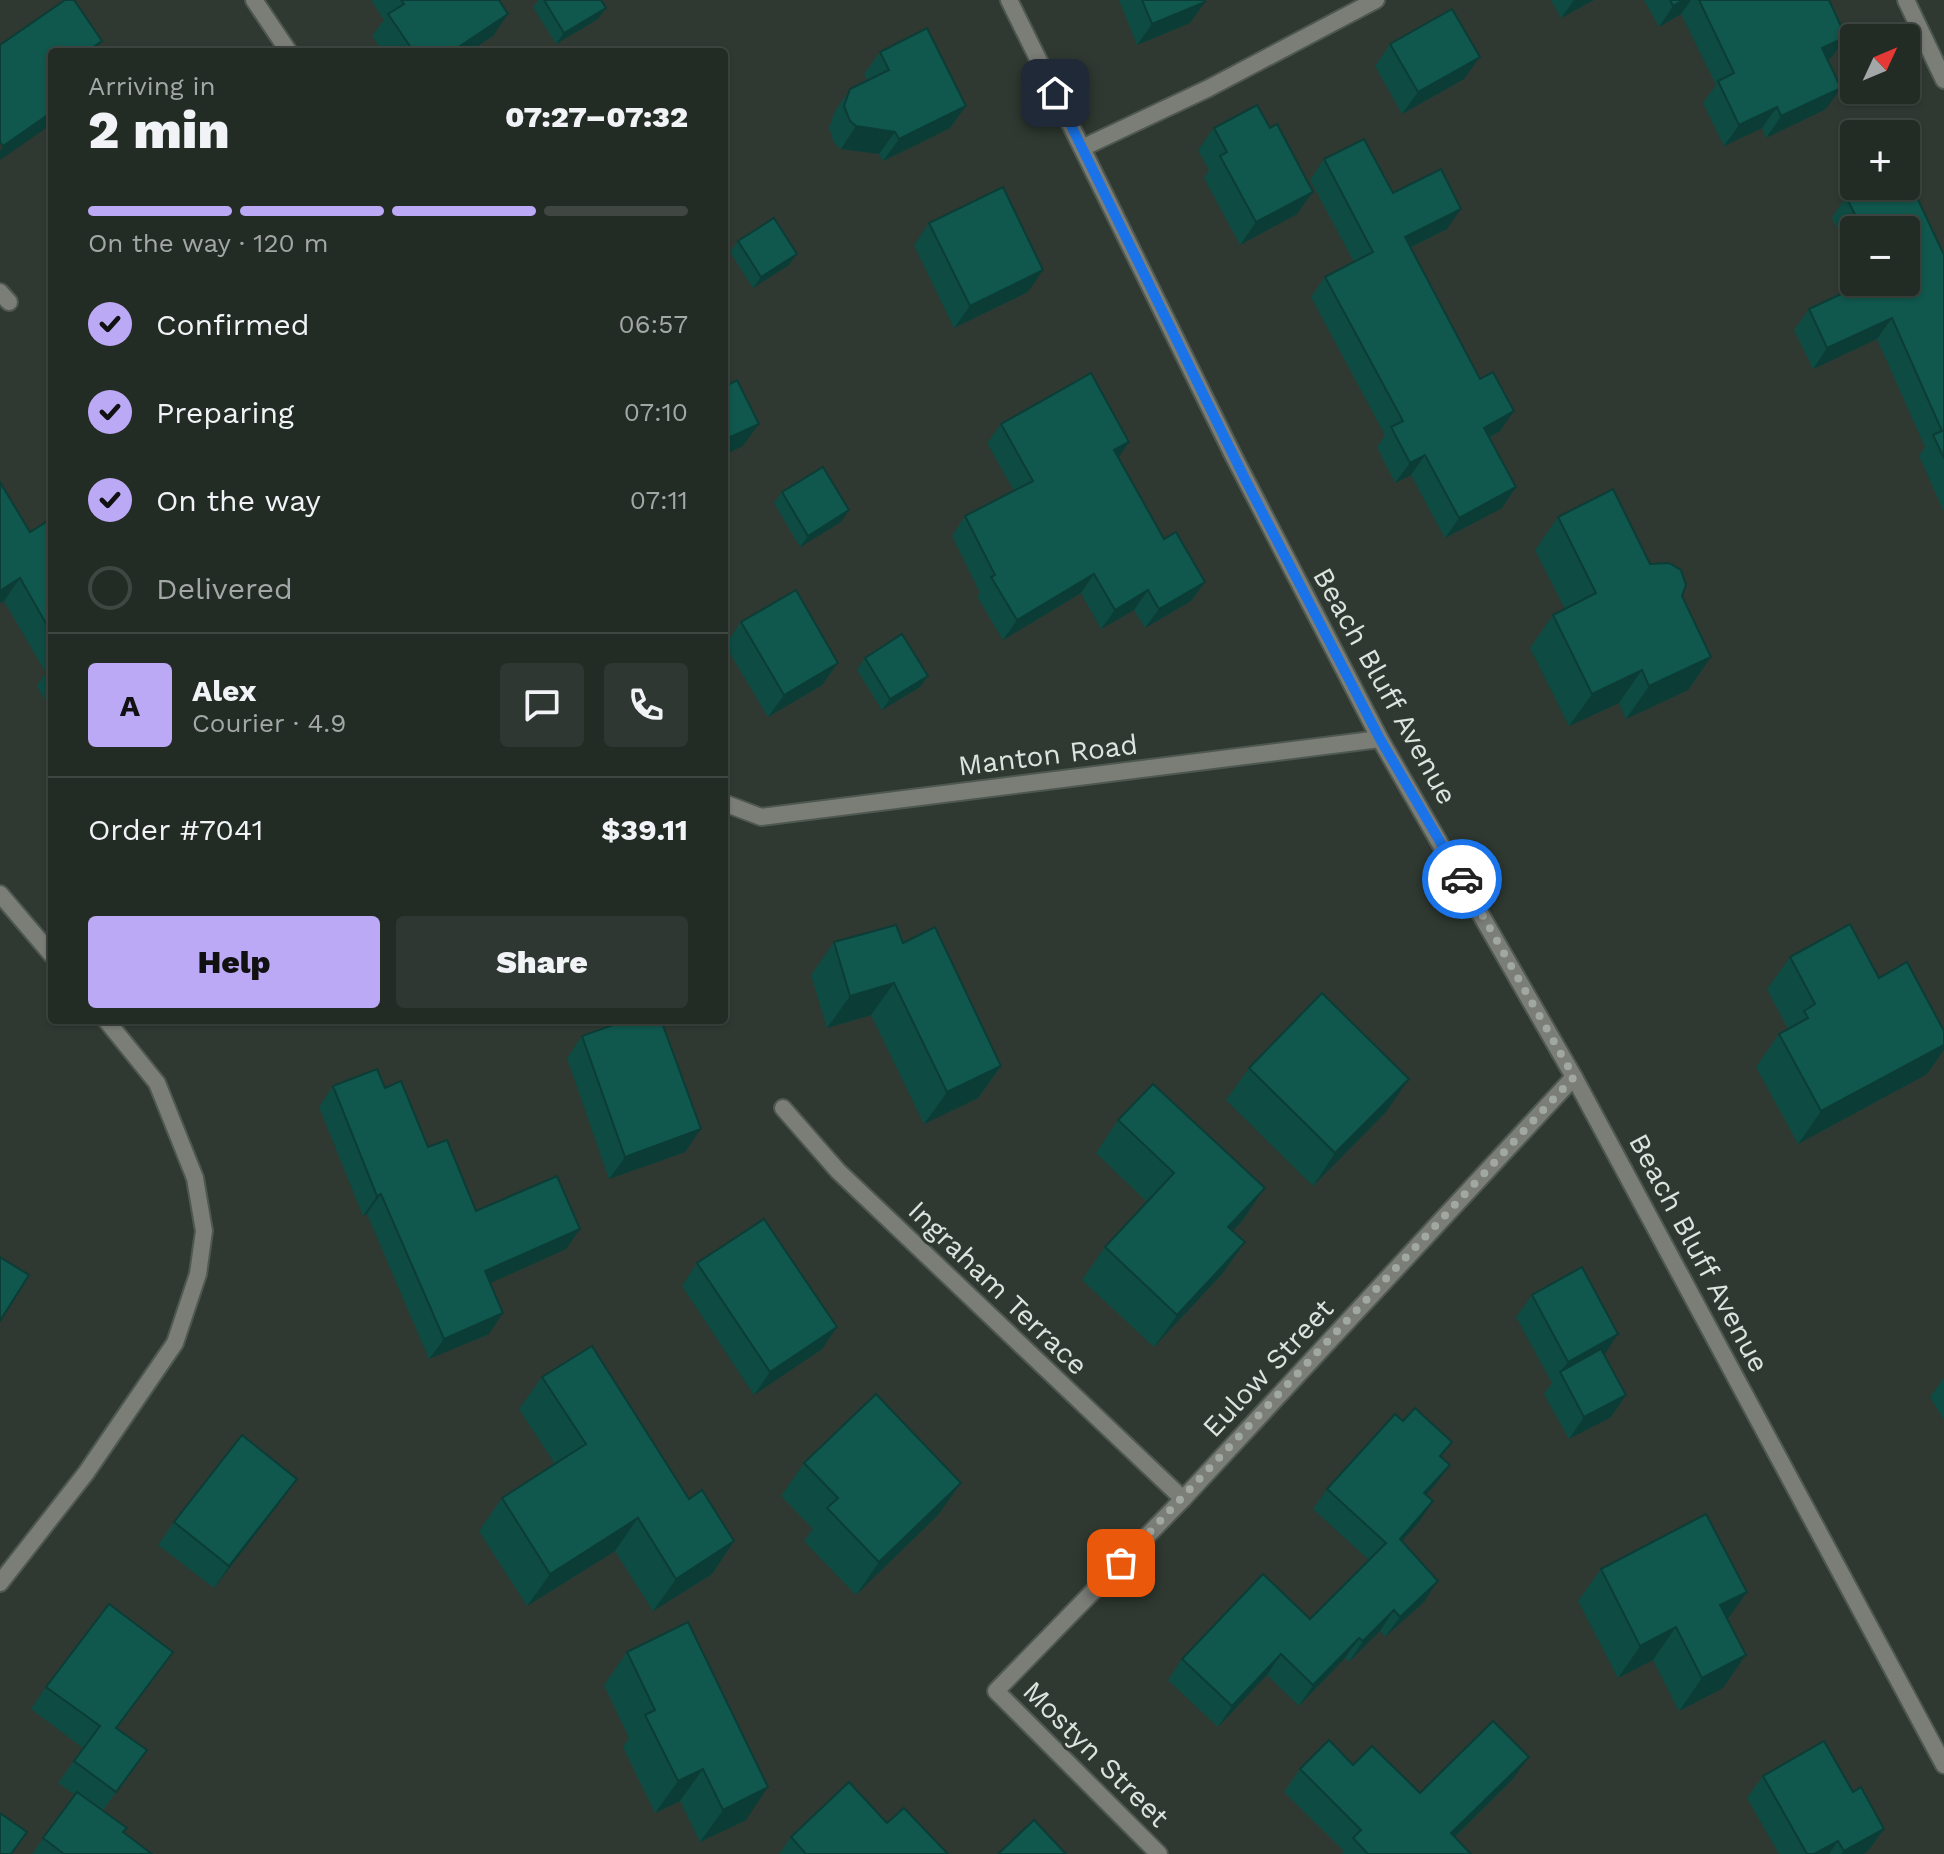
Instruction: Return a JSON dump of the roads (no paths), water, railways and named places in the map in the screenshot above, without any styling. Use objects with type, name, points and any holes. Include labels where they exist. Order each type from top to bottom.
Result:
[{"type":"street","points":[[254,0],[286,48]]},
{"type":"street","name":"Beach Bluff Avenue","points":[[1009,0],[1233,455],[1380,739],[1574,1077],[1944,1765]]},
{"type":"street","points":[[1082,148],[1209,88],[1376,0]]},
{"type":"street","points":[[1906,0],[1944,80]]},
{"type":"street","name":"Manton Road","points":[[728,805],[761,817],[1380,739]]},
{"type":"street","points":[[0,894],[48,950]]},
{"type":"street","points":[[0,1583],[86,1473],[175,1343],[198,1274],[204,1231],[195,1178],[157,1083],[109,1024]]},
{"type":"street","name":"Eulow Street","points":[[996,1691],[1183,1499],[1574,1077]]},
{"type":"street","name":"Ingraham Terrace","points":[[783,1108],[838,1171],[1183,1499]]},
{"type":"street","name":"Mostyn Street","points":[[996,1691],[1159,1854]]}]
